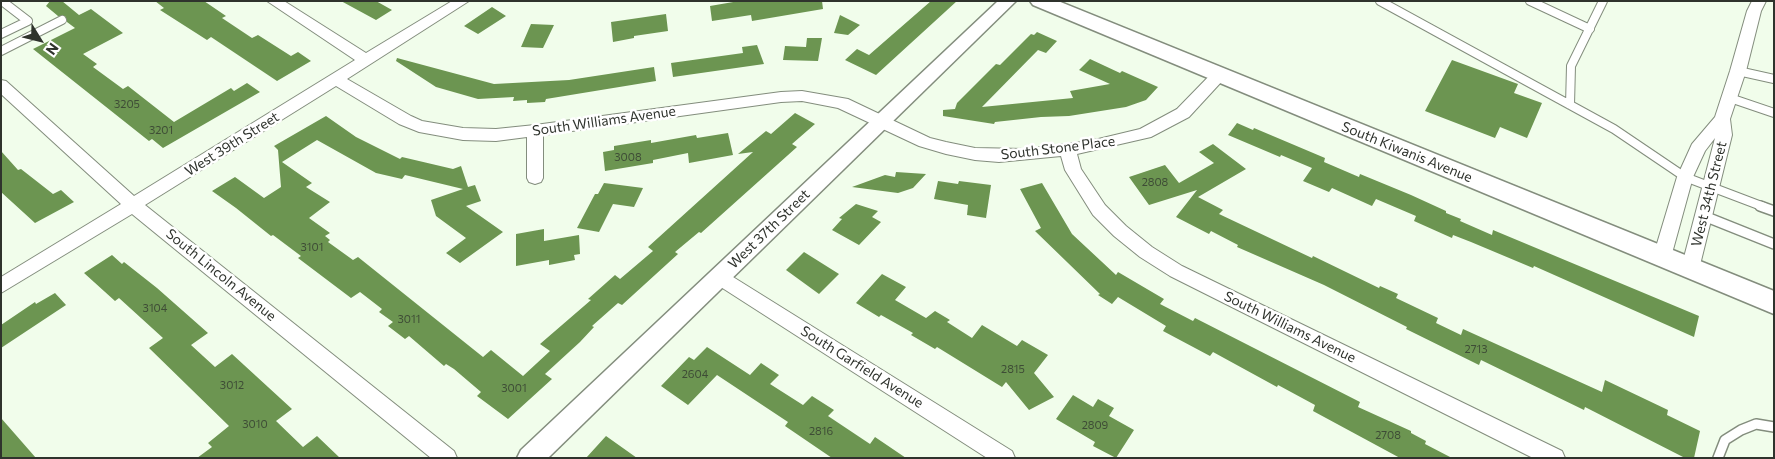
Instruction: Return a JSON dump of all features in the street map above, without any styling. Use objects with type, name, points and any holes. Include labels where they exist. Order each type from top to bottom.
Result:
[{"type":"main road","name":"South Kiwanis Avenue","points":[[1040,1],[1774,303]]},
{"type":"street","points":[[274,1],[366,60]]},
{"type":"street","name":"West 39th Street","points":[[1,286],[462,1]]},
{"type":"street","name":"West 37th Street","points":[[530,458],[1008,1]]},
{"type":"street","name":"West 34th Street","points":[[1662,257],[1685,177],[1698,148],[1722,119],[1730,98],[1754,11],[1759,1]]},
{"type":"street","name":"South Stone Place","points":[[880,122],[925,142],[946,148],[976,154],[1024,155],[1115,142],[1161,126],[1183,114],[1220,75]]},
{"type":"street","name":"South Williams Avenue","points":[[336,79],[405,120],[419,126],[463,134],[496,135],[535,131],[781,97],[820,98],[842,103],[880,122]]},
{"type":"street","name":"South Lincoln Avenue","points":[[1,85],[133,205],[447,458]]},
{"type":"street","name":"West 34th Street","points":[[1690,269],[1724,135],[1722,119]]},
{"type":"street","points":[[535,131],[535,178]]},
{"type":"street","name":"South Williams Avenue","points":[[1067,149],[1073,170],[1099,210],[1120,231],[1161,262],[1185,276],[1555,458]]},
{"type":"street","name":"South Garfield Avenue","points":[[720,277],[1005,458]]},
{"type":"lane","points":[[1,34],[28,21],[2,1]]},
{"type":"lane","points":[[1380,1],[1614,129],[1685,177],[1774,211]]},
{"type":"lane","points":[[1530,1],[1590,29]]},
{"type":"lane","points":[[1570,105],[1571,66],[1603,1]]},
{"type":"lane","points":[[1,51],[62,20]]},
{"type":"lane","points":[[1738,71],[1774,79]]},
{"type":"lane","points":[[1730,98],[1774,113]]},
{"type":"lane","points":[[1704,216],[1774,244]]},
{"type":"lane","points":[[1718,458],[1724,440],[1741,430],[1756,424],[1774,427]]},
{"type":"building","points":[[50,1],[62,1],[79,15],[91,9],[123,33],[83,54],[97,64],[93,67],[123,89],[128,86],[174,122],[231,88],[234,91],[247,83],[260,92],[163,148],[152,139],[149,141],[33,49],[75,28],[67,22],[65,16],[58,16],[46,6]]},
{"type":"building","points":[[155,1],[204,1],[226,16],[222,18],[252,38],[258,35],[291,56],[298,52],[311,61],[277,81],[211,37],[207,40],[160,10],[164,8]]},
{"type":"building","points":[[341,1],[376,1],[392,10],[376,20]]},
{"type":"building","points":[[739,1],[822,1],[823,9],[752,21],[751,15],[712,21],[710,6]]},
{"type":"building","points":[[931,1],[957,1],[876,75],[845,60],[857,49],[869,55]]},
{"type":"building","points":[[492,7],[506,16],[478,34],[464,26]]},
{"type":"building","points":[[666,14],[668,31],[634,36],[634,38],[613,42],[611,22]]},
{"type":"building","points":[[840,15],[860,25],[848,35],[834,33]]},
{"type":"building","points":[[531,24],[554,25],[543,48],[521,47]]},
{"type":"building","points":[[1037,32],[1057,41],[1046,53],[1038,50],[982,107],[1073,98],[1070,91],[1110,84],[1079,70],[1090,59],[1120,73],[1122,71],[1158,87],[1146,100],[1126,107],[1069,116],[1041,117],[995,122],[994,124],[943,116],[943,110],[955,109],[957,103],[996,64],[1000,65],[1031,34],[1034,35]]},
{"type":"building","points":[[807,38],[822,38],[818,61],[783,60],[785,46],[806,47]]},
{"type":"building","points":[[757,45],[764,64],[673,77],[671,63],[743,53],[742,47]]},
{"type":"building","points":[[397,58],[494,84],[569,80],[654,67],[656,81],[546,99],[545,102],[527,103],[527,100],[513,101],[514,97],[478,99],[436,87],[396,61]]},
{"type":"building","points":[[1452,60],[1518,84],[1514,93],[1542,103],[1527,138],[1500,127],[1495,138],[1425,111]]},
{"type":"building","points":[[795,113],[815,124],[792,144],[797,147],[701,233],[699,232],[675,252],[678,254],[622,305],[618,303],[592,326],[594,327],[580,342],[545,374],[552,379],[508,419],[477,396],[481,392],[454,369],[446,364],[444,366],[409,336],[405,339],[388,326],[393,322],[379,312],[382,309],[360,292],[351,298],[298,258],[301,256],[273,235],[271,236],[212,191],[235,177],[264,198],[281,187],[278,150],[274,146],[326,116],[356,137],[400,159],[402,157],[453,169],[461,166],[468,187],[475,185],[481,201],[466,206],[503,232],[460,263],[446,253],[466,238],[436,216],[431,200],[463,189],[405,175],[402,179],[376,173],[317,140],[282,162],[312,183],[306,187],[330,202],[309,218],[330,233],[325,236],[330,240],[328,242],[353,260],[358,257],[483,357],[491,350],[523,376],[550,351],[540,344],[591,300],[588,299],[615,275],[620,279],[653,251],[648,247],[753,152],[738,154],[766,131],[771,134]]},
{"type":"building","points":[[1237,123],[1253,130],[1254,128],[1325,158],[1324,162],[1359,177],[1360,174],[1411,195],[1446,211],[1446,213],[1461,219],[1460,221],[1492,235],[1493,230],[1699,316],[1694,337],[1534,266],[1533,268],[1453,235],[1452,238],[1414,221],[1416,216],[1376,199],[1372,206],[1332,188],[1329,192],[1303,181],[1312,168],[1228,135]]},
{"type":"building","points":[[728,133],[733,155],[689,163],[688,153],[653,160],[653,163],[605,171],[603,152],[614,150],[614,146],[651,140],[651,143],[696,135],[697,138]]},
{"type":"building","points":[[1213,144],[1246,169],[1198,197],[1223,210],[1219,214],[1379,288],[1380,286],[1398,294],[1396,298],[1438,318],[1436,323],[1461,335],[1463,329],[1602,392],[1605,380],[1668,410],[1667,415],[1700,431],[1694,458],[1685,458],[1585,407],[1584,410],[1481,360],[1479,365],[1324,285],[1237,247],[1238,245],[1211,231],[1209,234],[1176,217],[1197,190],[1149,205],[1129,177],[1165,165],[1179,183],[1214,163],[1199,152]]},
{"type":"building","points":[[1,151],[18,170],[21,169],[53,194],[61,190],[74,202],[35,223],[1,192]]},
{"type":"building","points":[[896,172],[926,174],[913,188],[898,193],[852,187],[885,175],[895,177]]},
{"type":"building","points":[[938,181],[958,184],[959,181],[991,185],[986,218],[967,215],[968,205],[934,199]]},
{"type":"building","points":[[604,183],[643,188],[634,207],[613,204],[599,232],[577,228],[595,194],[598,194]]},
{"type":"building","points":[[1042,183],[1072,234],[1116,275],[1118,272],[1164,299],[1160,304],[1193,321],[1195,318],[1360,402],[1358,407],[1411,431],[1411,433],[1426,441],[1425,444],[1452,458],[1400,458],[1313,411],[1315,405],[1278,385],[1277,387],[1213,352],[1210,356],[1163,331],[1166,326],[1118,297],[1112,304],[1098,295],[1100,294],[1035,231],[1041,228],[1020,189]]},
{"type":"building","points":[[856,204],[878,211],[872,217],[881,222],[859,245],[832,230],[842,219],[839,218]]},
{"type":"building","points":[[544,229],[544,241],[579,235],[580,254],[574,255],[575,260],[549,265],[549,260],[516,266],[516,234]]},
{"type":"building","points":[[804,252],[839,274],[819,294],[786,270]]},
{"type":"building","points":[[112,255],[157,288],[208,333],[191,345],[215,367],[232,354],[292,409],[276,421],[303,447],[317,436],[340,458],[197,458],[212,447],[208,443],[229,426],[149,348],[163,338],[119,298],[115,301],[84,273]]},
{"type":"building","points":[[882,274],[906,287],[895,300],[926,318],[935,311],[950,320],[947,322],[972,338],[982,325],[1017,346],[1022,340],[1048,355],[1034,373],[1054,397],[1029,410],[1006,382],[1002,387],[937,347],[935,349],[911,335],[913,333],[881,315],[879,317],[856,303]]},
{"type":"building","points":[[55,293],[66,305],[1,348],[1,325],[35,302],[36,304]]},
{"type":"building","points":[[707,347],[750,375],[761,363],[779,375],[770,384],[803,405],[812,396],[834,410],[828,416],[870,444],[875,437],[906,458],[832,458],[785,426],[788,422],[717,375],[688,405],[661,386],[689,357],[694,360]]},
{"type":"building","points":[[1073,395],[1093,407],[1098,399],[1114,408],[1109,416],[1134,430],[1116,458],[1093,446],[1095,442],[1056,419]]},
{"type":"building","points":[[1,418],[36,458],[1,458]]},
{"type":"building","points":[[606,436],[637,458],[586,458]]}]
